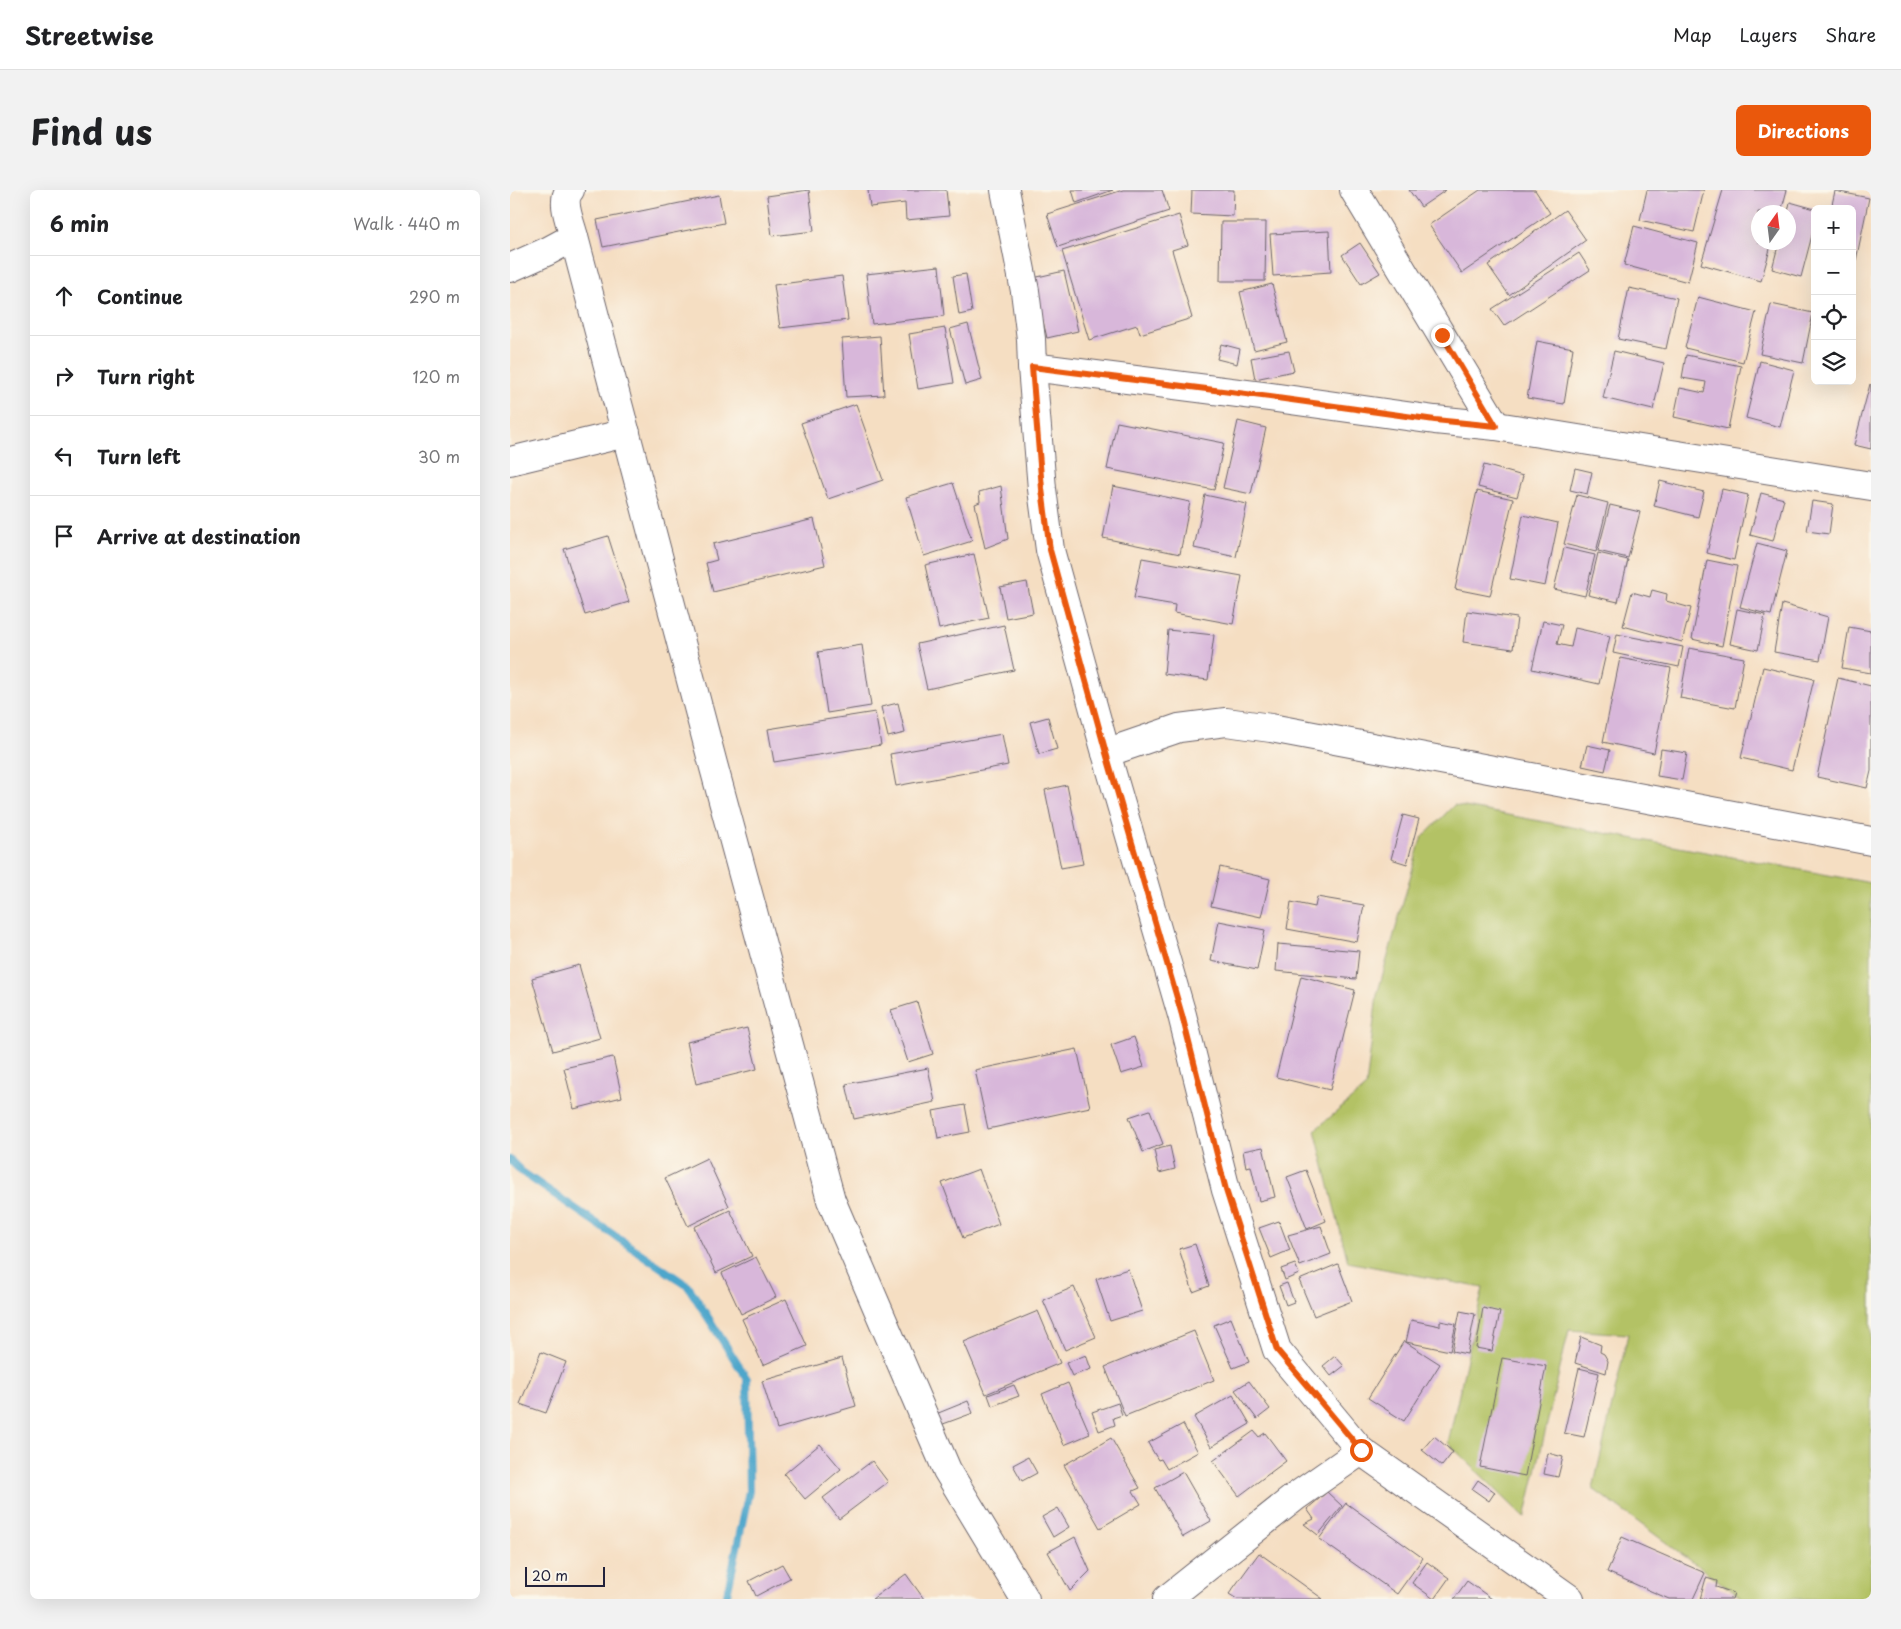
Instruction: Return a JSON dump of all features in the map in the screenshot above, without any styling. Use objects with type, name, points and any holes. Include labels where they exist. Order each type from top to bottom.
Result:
[{"type":"street","points":[[1005,190],[1025,291],[1031,339],[1042,489],[1050,550],[1106,753],[1182,1015],[1226,1190],[1277,1350],[1361,1450],[1570,1599]]},
{"type":"street","points":[[1354,190],[1496,426]]},
{"type":"street","points":[[567,191],[565,203],[715,773],[831,1200],[947,1470],[1026,1599]]},
{"type":"street","points":[[510,268],[574,237]]},
{"type":"street","points":[[1032,367],[1260,395],[1435,420],[1496,426],[1871,486]]},
{"type":"street","points":[[510,461],[626,433]]},
{"type":"street","points":[[1106,753],[1179,728],[1226,722],[1235,723],[1271,728],[1871,841]]},
{"type":"street","points":[[1167,1599],[1295,1497],[1361,1450]]},
{"type":"green space","points":[[1454,805],[1871,883],[1871,1599],[1743,1599],[1593,1489],[1628,1334],[1569,1330],[1525,1518],[1448,1443],[1483,1288],[1348,1262],[1315,1130],[1366,1087],[1377,995],[1421,839]]},
{"type":"building","points":[[809,190],[814,231],[772,236],[767,196]]},
{"type":"building","points":[[868,190],[946,190],[949,216],[906,220],[905,203],[870,207]]},
{"type":"building","points":[[1072,190],[1113,190],[1076,203]]},
{"type":"building","points":[[1123,190],[1162,190],[1169,211],[1058,247],[1047,214]]},
{"type":"building","points":[[1192,190],[1234,190],[1233,216],[1191,214]]},
{"type":"building","points":[[1409,190],[1446,190],[1421,207]]},
{"type":"building","points":[[1480,190],[1535,190],[1550,213],[1462,273],[1429,225]]},
{"type":"building","points":[[1647,190],[1704,190],[1694,232],[1640,220]]},
{"type":"building","points":[[1723,190],[1787,190],[1783,205],[1751,205],[1751,250],[1770,250],[1761,281],[1701,264]]},
{"type":"building","points":[[1835,191],[1869,198],[1856,261],[1856,205],[1832,205]]},
{"type":"building","points":[[719,195],[724,223],[603,247],[597,220]]},
{"type":"building","points":[[1790,202],[1811,208],[1811,239],[1801,277],[1772,269],[1777,250],[1796,250],[1796,205],[1789,205]]},
{"type":"building","points":[[1565,210],[1586,240],[1509,295],[1488,265]]},
{"type":"building","points":[[1179,215],[1188,245],[1172,250],[1192,318],[1140,334],[1137,325],[1089,340],[1062,251]]},
{"type":"building","points":[[1221,222],[1266,222],[1265,281],[1220,281]]},
{"type":"building","points":[[1634,226],[1698,243],[1688,282],[1624,265]]},
{"type":"building","points":[[1329,231],[1331,272],[1273,276],[1270,234]]},
{"type":"building","points":[[1360,243],[1380,273],[1361,284],[1342,255]]},
{"type":"building","points":[[1579,253],[1590,270],[1504,326],[1492,309]]},
{"type":"building","points":[[939,266],[944,316],[872,324],[866,274]]},
{"type":"building","points":[[1064,271],[1078,331],[1047,338],[1033,278]]},
{"type":"building","points":[[966,274],[972,312],[959,315],[953,276]]},
{"type":"building","points":[[842,276],[848,320],[780,328],[774,285]]},
{"type":"building","points":[[1272,284],[1287,342],[1254,350],[1240,292]]},
{"type":"building","points":[[1629,288],[1677,298],[1666,349],[1618,339]]},
{"type":"building","points":[[1698,297],[1756,312],[1743,362],[1685,348]]},
{"type":"building","points":[[1771,304],[1811,313],[1811,323],[1803,363],[1760,354]]},
{"type":"building","points":[[968,324],[982,380],[965,385],[950,329]]},
{"type":"building","points":[[945,328],[954,383],[918,389],[909,334]]},
{"type":"building","points":[[880,336],[884,395],[846,397],[842,339]]},
{"type":"building","points":[[1537,341],[1573,348],[1564,404],[1527,398]]},
{"type":"building","points":[[1221,344],[1240,349],[1237,364],[1217,359]]},
{"type":"building","points":[[1289,351],[1294,371],[1255,379],[1251,358]]},
{"type":"building","points":[[1614,351],[1664,363],[1653,410],[1603,398]]},
{"type":"building","points":[[1686,355],[1741,366],[1728,429],[1674,417],[1680,388],[1704,393],[1706,382],[1682,378]]},
{"type":"building","points":[[1760,361],[1794,370],[1780,427],[1746,418]]},
{"type":"building","points":[[1871,385],[1871,449],[1854,445]]},
{"type":"building","points":[[856,404],[883,480],[828,499],[801,423]]},
{"type":"building","points":[[1238,421],[1266,428],[1251,494],[1223,488]]},
{"type":"building","points":[[1117,422],[1224,443],[1214,490],[1107,469]]},
{"type":"building","points":[[1484,465],[1523,476],[1517,497],[1478,487]]},
{"type":"building","points":[[1575,468],[1592,472],[1587,494],[1570,490]]},
{"type":"building","points":[[1660,481],[1704,492],[1698,517],[1654,506]]},
{"type":"building","points":[[953,483],[972,541],[924,556],[906,497]]},
{"type":"building","points":[[1001,486],[1008,539],[985,548],[975,504],[980,502],[979,492]]},
{"type":"building","points":[[1113,486],[1190,502],[1180,554],[1103,538]]},
{"type":"building","points":[[1722,489],[1748,495],[1734,560],[1707,553]]},
{"type":"building","points":[[1477,491],[1513,499],[1490,596],[1455,589]]},
{"type":"building","points":[[1761,493],[1784,499],[1773,541],[1750,535]]},
{"type":"building","points":[[1205,495],[1247,504],[1236,557],[1194,548]]},
{"type":"building","points":[[1577,495],[1608,503],[1596,552],[1564,544]]},
{"type":"building","points":[[1812,501],[1833,504],[1829,534],[1807,531]]},
{"type":"building","points":[[1610,505],[1640,512],[1628,558],[1598,551]]},
{"type":"building","points":[[1523,515],[1558,523],[1545,586],[1510,579]]},
{"type":"building","points":[[814,519],[825,565],[713,592],[706,563],[717,560],[713,544]]},
{"type":"building","points":[[608,536],[629,602],[585,615],[564,549]]},
{"type":"building","points":[[1757,543],[1787,551],[1771,615],[1740,607]]},
{"type":"building","points":[[1564,548],[1595,555],[1585,596],[1554,589]]},
{"type":"building","points":[[1598,553],[1628,560],[1618,602],[1588,595]]},
{"type":"building","points":[[974,554],[989,618],[939,629],[925,565]]},
{"type":"building","points":[[1142,558],[1242,576],[1233,624],[1174,613],[1175,605],[1134,598]]},
{"type":"building","points":[[1707,560],[1737,566],[1722,646],[1692,639]]},
{"type":"building","points":[[1027,582],[1033,613],[1006,618],[1000,587]]},
{"type":"building","points":[[1652,590],[1667,594],[1666,601],[1691,608],[1682,642],[1623,626],[1632,592],[1650,597]]},
{"type":"building","points":[[1782,604],[1828,617],[1820,660],[1774,652]]},
{"type":"building","points":[[1737,609],[1765,615],[1758,650],[1730,644]]},
{"type":"building","points":[[1467,611],[1517,618],[1513,649],[1463,642]]},
{"type":"building","points":[[1543,621],[1562,625],[1557,644],[1571,647],[1575,628],[1610,636],[1599,684],[1532,669]]},
{"type":"building","points":[[1004,625],[1014,670],[927,689],[917,644]]},
{"type":"building","points":[[1849,627],[1871,631],[1871,673],[1842,668]]},
{"type":"building","points":[[1168,630],[1214,635],[1208,680],[1164,674]]},
{"type":"building","points":[[1617,634],[1683,647],[1679,667],[1613,653]]},
{"type":"building","points":[[862,645],[871,706],[827,713],[818,652]]},
{"type":"building","points":[[1689,648],[1744,658],[1735,708],[1680,698]]},
{"type":"building","points":[[1620,658],[1671,668],[1654,753],[1603,742]]},
{"type":"building","points":[[1763,667],[1814,679],[1792,770],[1741,758]]},
{"type":"building","points":[[1838,678],[1871,686],[1871,771],[1867,788],[1817,777]]},
{"type":"building","points":[[898,703],[905,733],[888,737],[881,707]]},
{"type":"building","points":[[875,712],[881,745],[774,762],[768,729]]},
{"type":"building","points":[[1048,717],[1057,749],[1039,754],[1030,722]]},
{"type":"building","points":[[1002,734],[1008,765],[896,786],[890,754]]},
{"type":"building","points":[[1587,745],[1610,750],[1605,771],[1582,766]]},
{"type":"building","points":[[1661,749],[1687,753],[1682,780],[1657,776]]},
{"type":"building","points":[[1067,785],[1083,864],[1061,868],[1045,790]]},
{"type":"building","points":[[1403,815],[1419,819],[1407,864],[1391,859]]},
{"type":"building","points":[[1220,867],[1270,879],[1261,917],[1211,906]]},
{"type":"building","points":[[1317,897],[1364,905],[1357,942],[1287,929],[1291,902],[1315,907]]},
{"type":"building","points":[[1219,921],[1265,930],[1257,970],[1211,961]]},
{"type":"building","points":[[1278,944],[1359,951],[1356,979],[1276,971]]},
{"type":"building","points":[[579,965],[600,1038],[553,1051],[532,978]]},
{"type":"building","points":[[1301,976],[1355,990],[1330,1090],[1276,1077]]},
{"type":"building","points":[[917,1002],[933,1054],[908,1062],[891,1010]]},
{"type":"building","points":[[747,1028],[757,1069],[696,1084],[687,1042]]},
{"type":"building","points":[[1134,1037],[1144,1067],[1121,1074],[1111,1045]]},
{"type":"building","points":[[1077,1049],[1090,1107],[988,1129],[975,1070]]},
{"type":"building","points":[[613,1057],[622,1097],[574,1109],[564,1068]]},
{"type":"building","points":[[928,1068],[935,1102],[854,1119],[846,1084]]},
{"type":"building","points":[[965,1105],[970,1132],[938,1138],[933,1111]]},
{"type":"building","points":[[1150,1110],[1163,1144],[1143,1152],[1129,1117]]},
{"type":"building","points":[[1170,1146],[1175,1169],[1159,1173],[1154,1150]]},
{"type":"building","points":[[1263,1147],[1275,1197],[1259,1201],[1251,1166],[1246,1167],[1243,1151]]},
{"type":"building","points":[[707,1158],[729,1206],[688,1226],[665,1178]]},
{"type":"building","points":[[979,1169],[999,1224],[963,1238],[942,1183]]},
{"type":"building","points":[[1306,1170],[1326,1221],[1307,1229],[1287,1177]]},
{"type":"building","points":[[730,1210],[752,1256],[716,1273],[694,1227]]},
{"type":"building","points":[[1279,1221],[1290,1250],[1271,1258],[1259,1228]]},
{"type":"building","points":[[1321,1226],[1331,1254],[1300,1266],[1288,1235]]},
{"type":"building","points":[[1195,1244],[1209,1286],[1193,1292],[1179,1249]]},
{"type":"building","points":[[756,1257],[776,1297],[741,1314],[722,1273]]},
{"type":"building","points":[[1295,1264],[1299,1274],[1285,1280],[1281,1269]]},
{"type":"building","points":[[1338,1264],[1352,1301],[1314,1316],[1299,1280]]},
{"type":"building","points":[[1128,1269],[1142,1311],[1110,1321],[1096,1279]]},
{"type":"building","points":[[1287,1283],[1294,1302],[1286,1305],[1279,1286]]},
{"type":"building","points":[[1074,1287],[1096,1337],[1065,1350],[1043,1300]]},
{"type":"building","points":[[786,1299],[807,1346],[763,1365],[742,1319]]},
{"type":"building","points":[[1483,1308],[1500,1312],[1492,1351],[1476,1348]]},
{"type":"building","points":[[1038,1311],[1060,1363],[986,1394],[964,1342]]},
{"type":"building","points":[[1460,1311],[1475,1314],[1467,1354],[1452,1351]]},
{"type":"building","points":[[1231,1318],[1249,1362],[1233,1368],[1214,1325]]},
{"type":"building","points":[[1411,1320],[1440,1326],[1440,1321],[1456,1324],[1450,1351],[1406,1342]]},
{"type":"building","points":[[1194,1331],[1214,1380],[1125,1416],[1105,1367]]},
{"type":"building","points":[[1581,1337],[1601,1345],[1600,1352],[1604,1354],[1608,1361],[1606,1373],[1575,1363]]},
{"type":"building","points":[[1404,1341],[1440,1364],[1404,1421],[1368,1398]]},
{"type":"building","points":[[541,1352],[566,1362],[546,1413],[520,1404]]},
{"type":"building","points":[[1086,1355],[1091,1369],[1072,1376],[1066,1363]]},
{"type":"building","points":[[1335,1356],[1344,1366],[1331,1376],[1323,1366]]},
{"type":"building","points":[[842,1358],[856,1406],[777,1429],[762,1381]]},
{"type":"building","points":[[1502,1358],[1546,1366],[1525,1476],[1480,1467]]},
{"type":"building","points":[[1579,1368],[1599,1373],[1584,1437],[1564,1433]]},
{"type":"building","points":[[1249,1381],[1270,1409],[1257,1419],[1235,1390]]},
{"type":"building","points":[[1068,1383],[1090,1434],[1064,1445],[1042,1394]]},
{"type":"building","points":[[1014,1385],[1019,1396],[992,1406],[988,1395]]},
{"type":"building","points":[[1233,1395],[1250,1424],[1211,1447],[1194,1417]]},
{"type":"building","points":[[968,1401],[973,1413],[935,1427],[931,1416]]},
{"type":"building","points":[[1118,1403],[1122,1415],[1113,1418],[1115,1425],[1099,1431],[1092,1412]]},
{"type":"building","points":[[1183,1424],[1198,1452],[1167,1469],[1161,1459],[1158,1460],[1148,1443]]},
{"type":"building","points":[[1254,1431],[1259,1437],[1265,1433],[1286,1461],[1239,1496],[1213,1461]]},
{"type":"building","points":[[1434,1436],[1453,1452],[1442,1466],[1422,1450]]},
{"type":"building","points":[[1111,1438],[1140,1488],[1133,1491],[1141,1504],[1100,1528],[1064,1465]]},
{"type":"building","points":[[820,1444],[841,1469],[805,1499],[784,1474]]},
{"type":"building","points":[[1548,1453],[1563,1457],[1558,1477],[1544,1474]]},
{"type":"building","points":[[1028,1457],[1037,1473],[1022,1481],[1013,1465]]},
{"type":"building","points":[[872,1461],[888,1482],[839,1519],[823,1498]]},
{"type":"building","points":[[1183,1472],[1211,1521],[1183,1537],[1155,1488]]},
{"type":"building","points":[[1478,1480],[1495,1492],[1489,1501],[1472,1489]]},
{"type":"building","points":[[1327,1492],[1342,1506],[1318,1535],[1304,1524],[1314,1519],[1307,1509]]},
{"type":"building","points":[[1346,1503],[1423,1558],[1397,1594],[1319,1539]]},
{"type":"building","points":[[1058,1508],[1069,1527],[1053,1537],[1042,1517]]},
{"type":"building","points":[[1075,1537],[1090,1571],[1070,1591],[1048,1552]]},
{"type":"building","points":[[1622,1537],[1705,1573],[1693,1599],[1669,1599],[1607,1572]]},
{"type":"building","points":[[1259,1553],[1323,1599],[1237,1599],[1229,1594]]},
{"type":"building","points":[[1427,1562],[1449,1578],[1434,1599],[1412,1583]]},
{"type":"building","points":[[782,1564],[790,1578],[756,1596],[749,1581]]},
{"type":"building","points":[[906,1574],[924,1599],[872,1599]]},
{"type":"building","points":[[1706,1578],[1717,1581],[1716,1587],[1734,1593],[1732,1599],[1700,1599]]},
{"type":"building","points":[[1467,1581],[1492,1599],[1454,1599]]},
{"type":"waterway","points":[[510,1160],[522,1172],[688,1286],[747,1379],[749,1491],[726,1599]]},
{"type":"route","points":[[1361,1450],[1277,1350],[1226,1190],[1182,1015],[1151,902],[1106,753],[1050,550],[1042,489],[1032,367],[1435,420],[1496,426],[1442,335]]}]
